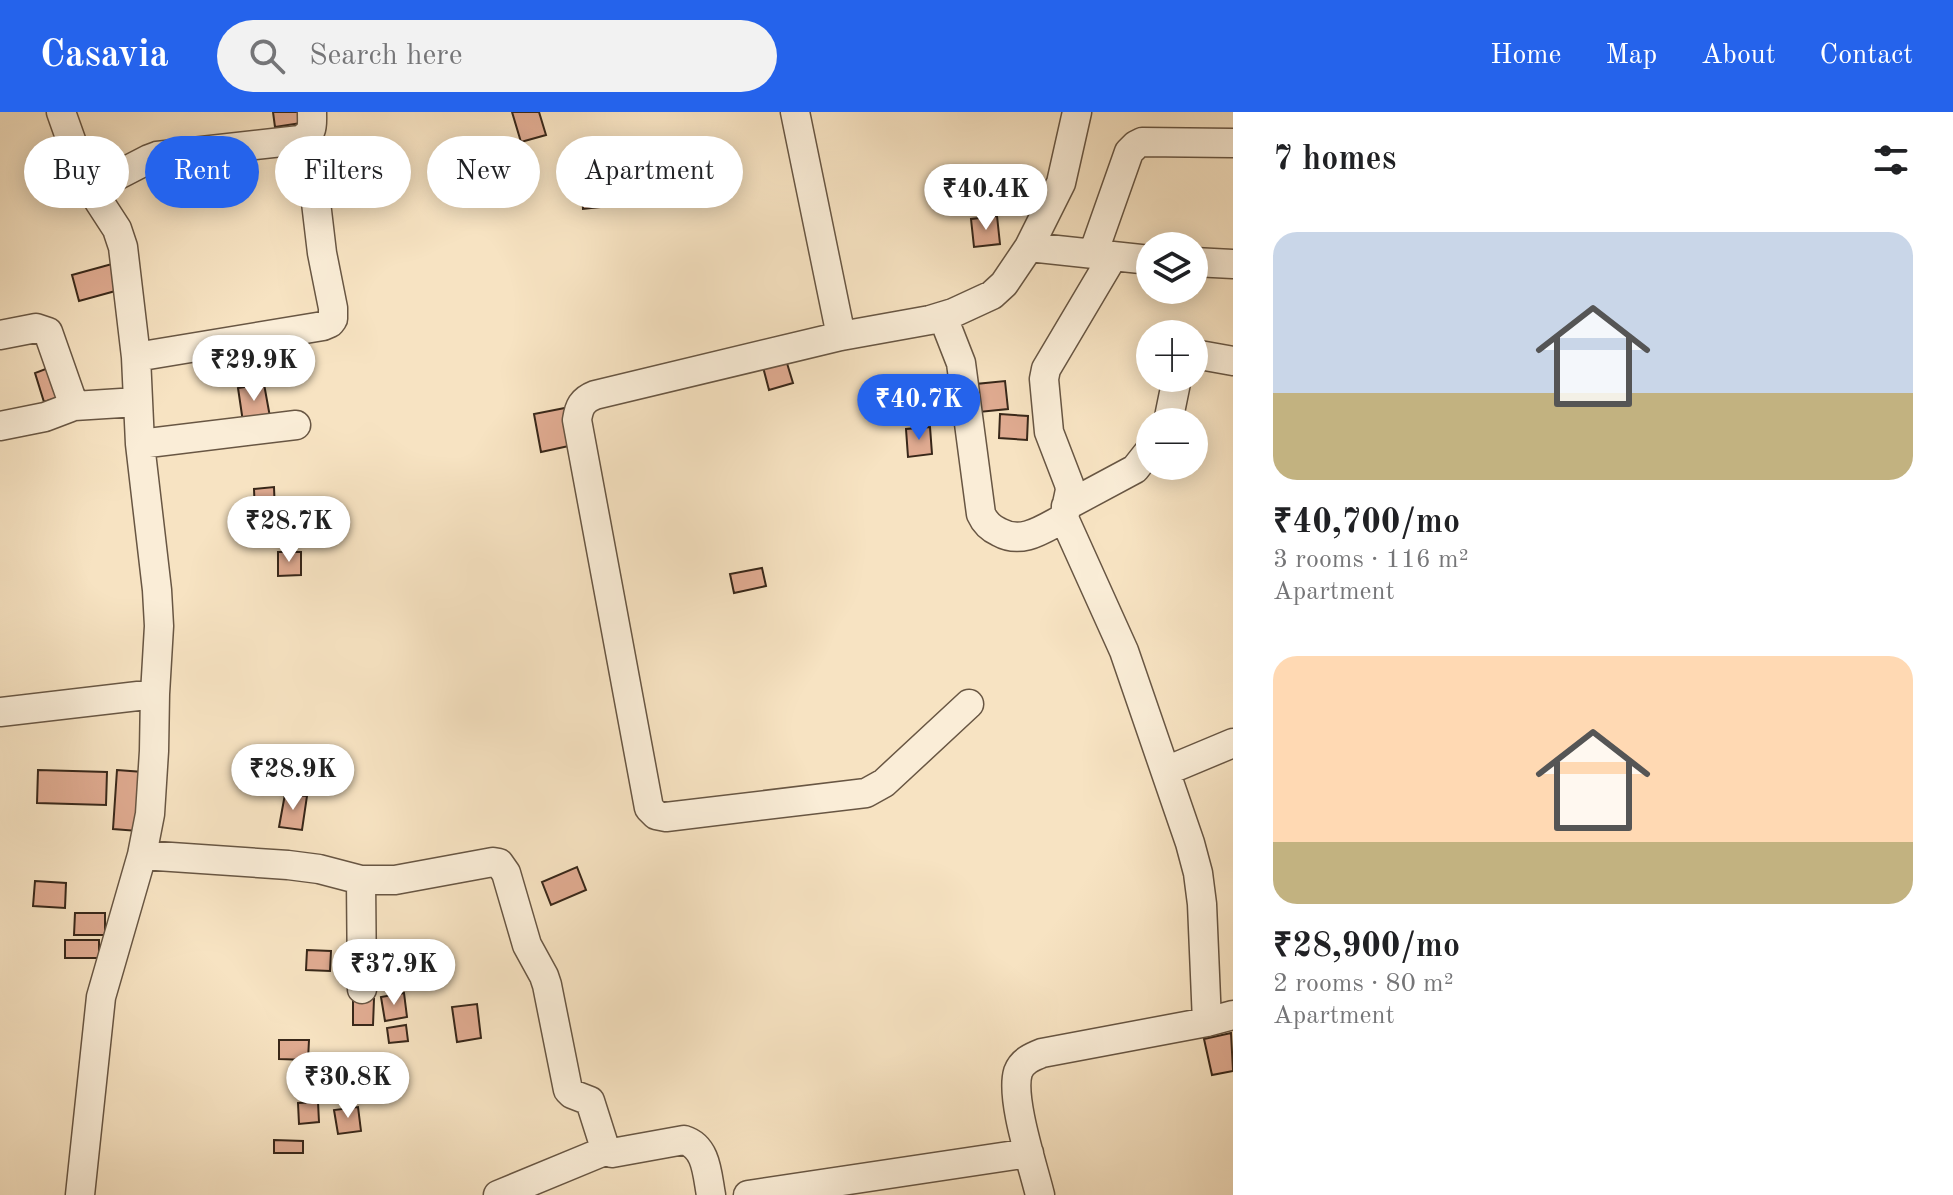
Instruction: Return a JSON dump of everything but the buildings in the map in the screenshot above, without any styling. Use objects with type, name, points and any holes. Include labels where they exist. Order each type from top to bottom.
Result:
[{"type":"street","points":[[61,112],[68,136]]},
{"type":"street","points":[[795,112],[841,336]]},
{"type":"street","points":[[969,704],[884,783],[866,793],[666,817],[656,815],[649,808],[577,420],[579,408],[585,399],[595,395],[841,336],[943,317],[999,290],[1029,247],[1061,183],[1077,112]]},
{"type":"street","points":[[129,169],[157,156],[300,140],[310,124]]},
{"type":"street","points":[[136,357],[323,326],[333,319],[322,253],[310,124]]},
{"type":"street","points":[[1040,1195],[1018,1109],[1016,1088],[1019,1069],[1028,1058],[1220,1019],[1198,873],[1190,843],[1124,651],[1065,512],[1070,490],[1049,432],[1044,379],[1046,369],[1103,255],[1129,152],[1142,142],[1233,143]]},
{"type":"street","points":[[80,1195],[101,997],[142,855],[150,814],[159,626],[140,444],[136,357],[123,247],[117,229],[103,208]]},
{"type":"street","points":[[1029,247],[1136,259]]},
{"type":"street","points":[[1208,263],[1233,264]]},
{"type":"street","points":[[943,317],[961,363],[978,503],[985,523],[1008,537],[1028,537],[1136,467]]},
{"type":"street","points":[[0,335],[36,328],[48,332],[74,406]]},
{"type":"street","points":[[1208,357],[1233,361]]},
{"type":"street","points":[[0,426],[45,417],[74,406],[137,402]]},
{"type":"street","points":[[140,444],[296,425]]},
{"type":"street","points":[[0,712],[155,694]]},
{"type":"street","points":[[1166,771],[1233,743]]},
{"type":"street","points":[[142,855],[297,865],[361,880],[395,880],[499,863],[503,867],[527,945],[547,985],[568,1090],[590,1101],[607,1150],[612,1153],[684,1140],[692,1143],[704,1160],[711,1195]]},
{"type":"street","points":[[361,880],[362,989]]},
{"type":"street","points":[[498,1195],[607,1150]]},
{"type":"street","points":[[748,1195],[1029,1153]]}]
